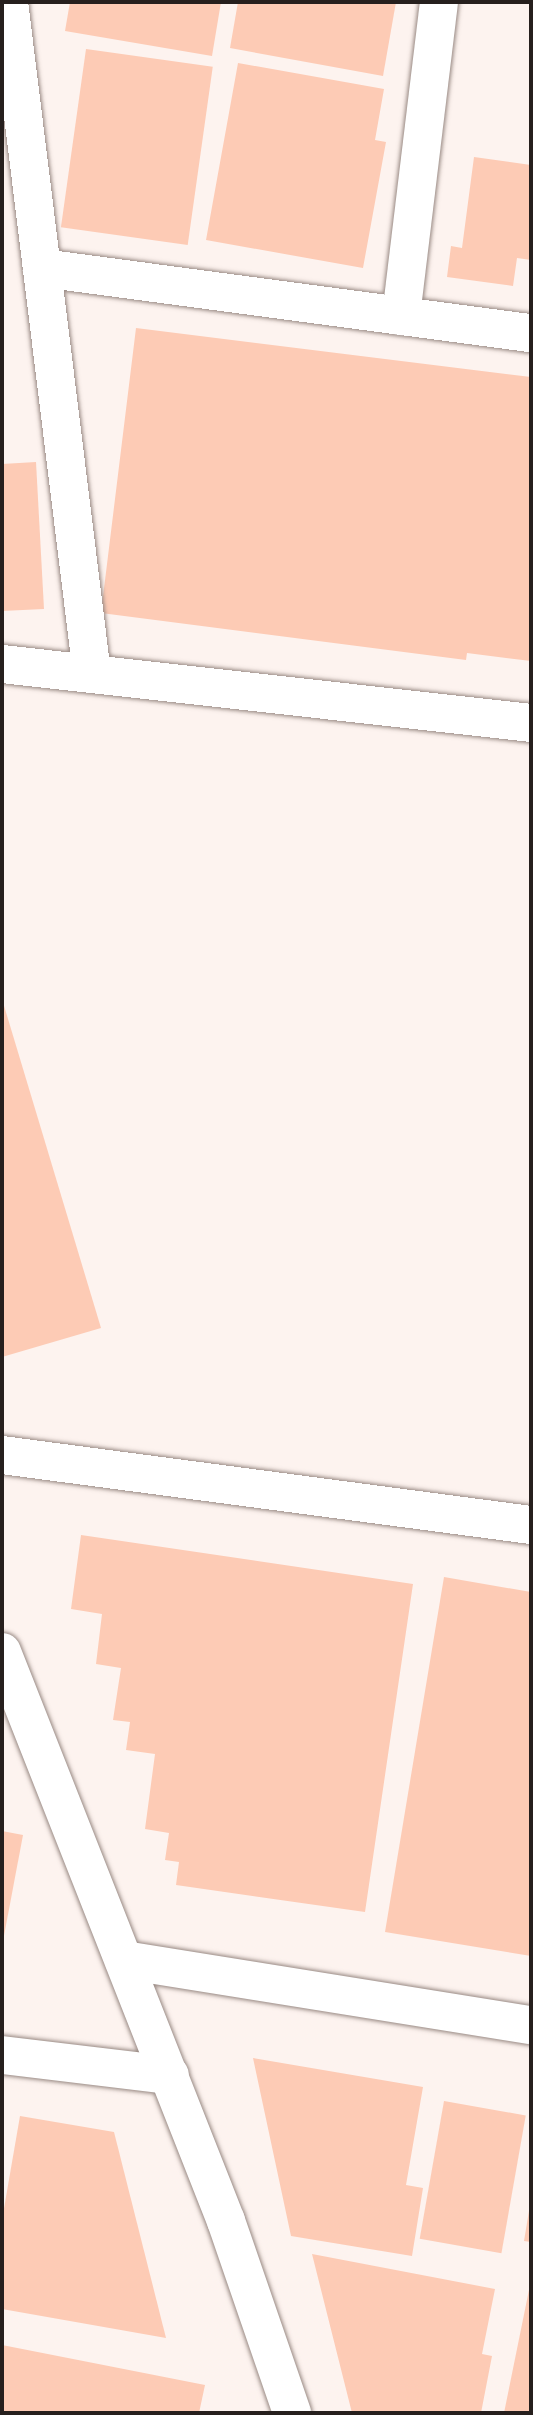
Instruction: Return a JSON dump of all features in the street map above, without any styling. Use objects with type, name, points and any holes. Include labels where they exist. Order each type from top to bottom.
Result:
[{"type":"street","points":[[9,2],[92,674]]},
{"type":"street","points":[[401,316],[439,2]]},
{"type":"street","points":[[42,268],[531,332]]},
{"type":"street","points":[[2,664],[531,723]]},
{"type":"street","points":[[2,1455],[531,1525]]},
{"type":"street","points":[[2,1652],[226,2221],[292,2413]]},
{"type":"street","points":[[124,1960],[531,2025]]},
{"type":"street","points":[[2,2055],[170,2075]]},
{"type":"building","points":[[70,2],[221,2],[212,56],[65,31]]},
{"type":"building","points":[[238,2],[396,2],[383,76],[230,48]]},
{"type":"building","points":[[86,49],[213,67],[188,245],[61,227]]},
{"type":"building","points":[[238,63],[384,89],[375,140],[386,142],[363,268],[206,240]]},
{"type":"building","points":[[474,157],[531,165],[531,260],[517,258],[513,286],[447,277],[451,246],[462,248]]},
{"type":"building","points":[[136,328],[531,377],[531,661],[467,653],[466,660],[101,613]]},
{"type":"building","points":[[36,462],[44,609],[2,611],[2,464]]},
{"type":"building","points":[[2,999],[101,1328],[2,1357]]},
{"type":"building","points":[[81,1535],[413,1584],[365,1912],[176,1885],[179,1862],[165,1860],[169,1833],[145,1829],[155,1754],[126,1750],[130,1722],[113,1720],[121,1668],[96,1664],[102,1614],[71,1609]]},
{"type":"building","points":[[444,1577],[531,1592],[531,1956],[385,1932]]},
{"type":"building","points":[[2,1831],[23,1835],[3,1941],[2,1941]]},
{"type":"building","points":[[253,2058],[423,2087],[406,2185],[423,2188],[412,2256],[291,2236]]},
{"type":"building","points":[[444,2101],[526,2115],[501,2253],[420,2239]]},
{"type":"building","points":[[20,2116],[114,2132],[166,2338],[2,2309],[2,2220]]},
{"type":"building","points":[[531,2205],[531,2242],[524,2241]]},
{"type":"building","points":[[312,2254],[495,2289],[482,2354],[492,2356],[481,2413],[352,2413]]},
{"type":"building","points":[[530,2285],[531,2413],[504,2413]]},
{"type":"building","points":[[2,2345],[205,2385],[199,2413],[2,2413]]}]
